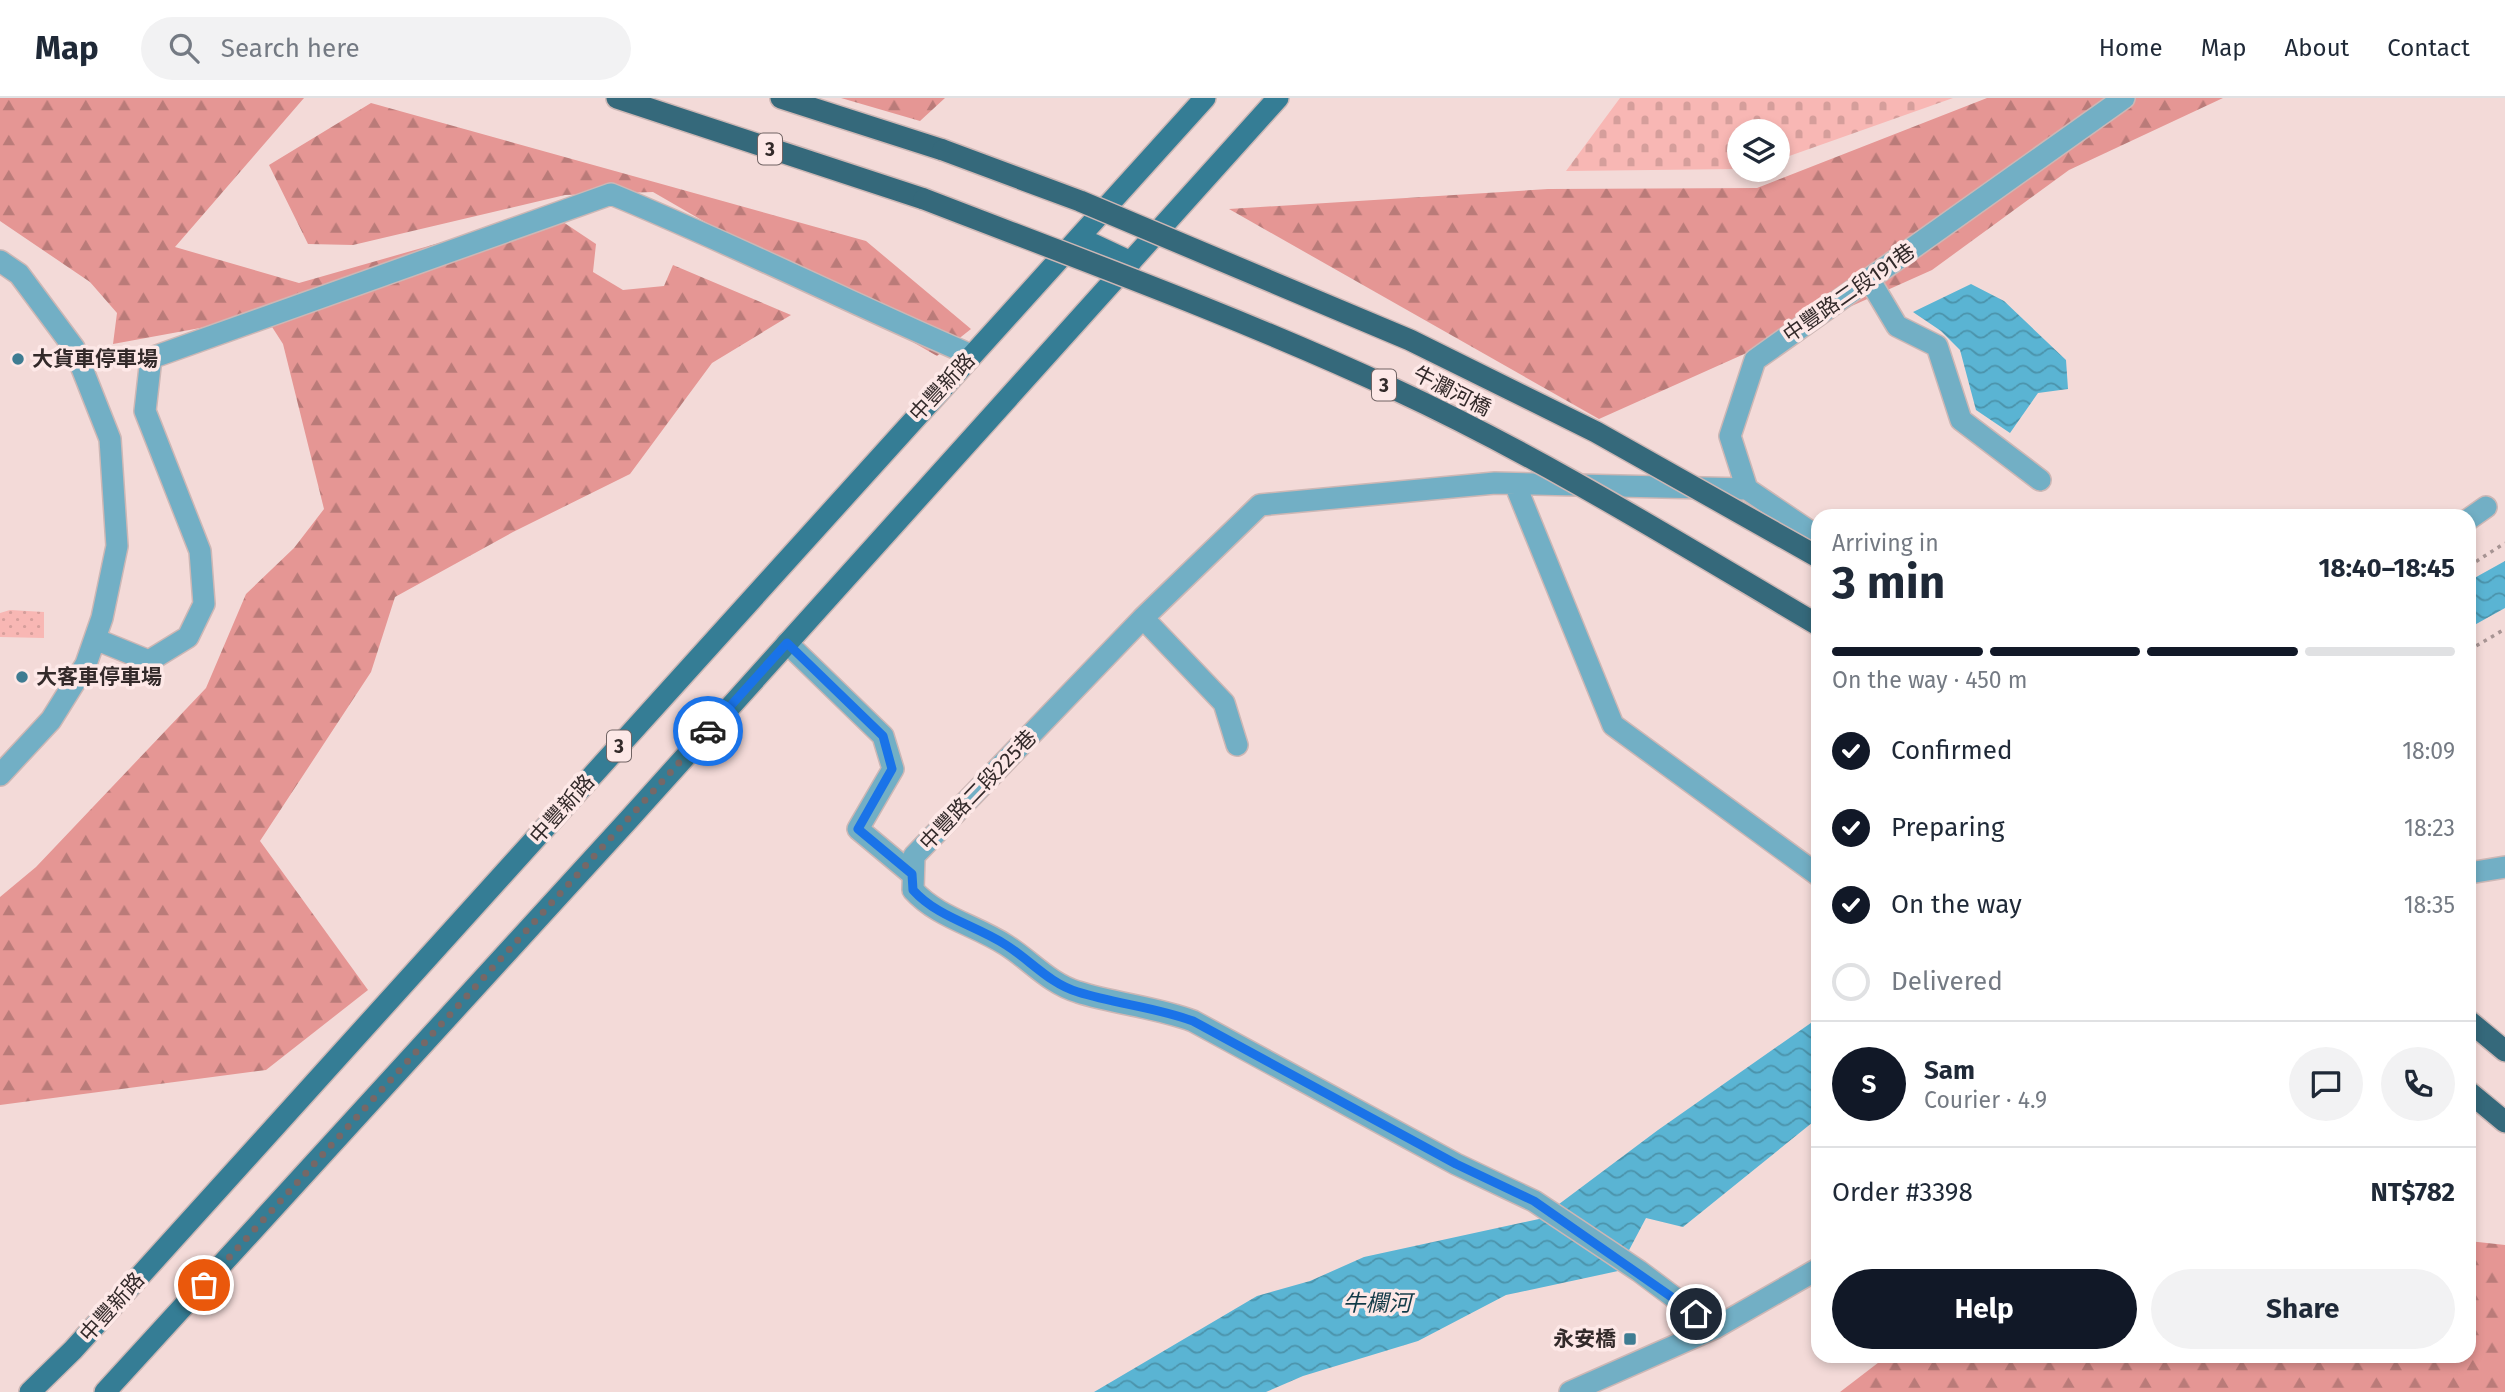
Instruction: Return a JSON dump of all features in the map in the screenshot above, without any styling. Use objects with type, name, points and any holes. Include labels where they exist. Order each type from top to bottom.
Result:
[{"type":"highway","name":"牛瀾河橋","points":[[617,98],[924,199],[1193,304],[1395,389],[1573,480],[1811,621]]},
{"type":"highway","name":"牛瀾河橋","points":[[781,98],[943,150],[1080,201],[1410,340],[1596,432],[1811,553]]},
{"type":"highway","points":[[2476,1027],[2505,1051]]},
{"type":"highway","points":[[2476,1098],[2505,1122]]},
{"type":"main road","name":"中豐新路","points":[[30,1392],[82,1340],[1205,98]]},
{"type":"main road","points":[[108,1389],[787,643],[1278,98]]},
{"type":"main road","points":[[1080,238],[1131,262]]},
{"type":"street","name":"中豐路二段191巷","points":[[1747,489],[1730,436],[1755,360],[2124,98]]},
{"type":"street","points":[[94,639],[149,661],[188,637],[204,604],[200,551],[145,411],[150,358],[611,194],[690,226],[836,297],[971,355]]},
{"type":"street","points":[[0,261],[19,274],[74,348],[110,439],[117,546],[86,664],[51,720],[0,775]]},
{"type":"street","points":[[1869,279],[1897,326],[1937,346],[1961,420],[2040,480]]},
{"type":"street","points":[[1516,484],[1613,725],[1811,870]]},
{"type":"street","name":"中豐路二段225巷","points":[[1715,1328],[1639,1271],[1534,1201],[1456,1164],[1193,1021],[1163,1010],[1136,1007],[1059,985],[1004,944],[922,900],[913,890],[912,874],[914,856],[1143,618],[1260,505],[1516,484],[1747,489]]},
{"type":"street","points":[[1747,489],[1811,532]]},
{"type":"street","points":[[1143,618],[1224,703],[1237,744]]},
{"type":"street","points":[[787,643],[883,736],[892,769],[858,829],[912,874]]},
{"type":"street","points":[[2476,872],[2505,867]]},
{"type":"street","points":[[1570,1392],[1715,1328],[1811,1273]]},
{"type":"path","points":[[2476,562],[2505,543]]},
{"type":"path","points":[[2476,646],[2505,629]]},
{"type":"green space","points":[[0,98],[304,98],[175,247],[299,283],[548,212],[596,244],[593,272],[623,290],[664,286],[673,265],[791,315],[712,363],[630,474],[513,532],[395,597],[371,672],[260,841],[368,990],[266,1070],[0,1105],[0,897],[36,867],[206,688],[246,594],[294,548],[324,509],[283,344],[265,316],[113,344],[117,313],[90,282],[0,221]]},
{"type":"green space","points":[[841,98],[945,98],[920,121]]},
{"type":"green space","points":[[1620,98],[1953,98],[1790,156],[1790,119],[1727,119],[1727,169],[1566,171]]},
{"type":"green space","points":[[1987,98],[2223,98],[2069,170],[1932,270],[1599,419],[1229,209],[1548,189],[1757,188],[1772,182],[1790,182],[1790,175]]},
{"type":"green space","points":[[371,103],[866,241],[971,329],[937,356],[653,192],[565,195],[353,245],[308,244],[269,165]]},
{"type":"green space","points":[[10,610],[44,612],[44,638],[0,637],[0,613]]},
{"type":"green space","points":[[2476,1242],[2505,1245],[2505,1392],[1840,1392],[1878,1363],[2476,1363]]},
{"type":"water","points":[[1971,284],[2004,301],[2066,360],[2068,389],[2038,393],[2010,433],[1976,410],[1960,350],[1941,331],[1913,312]]},
{"type":"water","points":[[2505,561],[2505,608],[2476,624],[2476,577]]},
{"type":"water","name":"牛欄河","points":[[1811,1023],[1811,1124],[1683,1227],[1646,1218],[1618,1271],[1506,1295],[1418,1341],[1303,1376],[1266,1392],[1094,1392],[1257,1296],[1310,1281],[1364,1257],[1539,1219],[1658,1130]]},
{"type":"way so far","points":[[204,1285],[708,731]]},
{"type":"place","name":"大貨車停車場","points":[[18,359]]},
{"type":"place","name":"大客車停車場","points":[[22,677]]},
{"type":"place","name":"永安橋","points":[[1630,1339]]},
{"type":"route","points":[[708,731],[787,643],[883,736],[892,769],[858,829],[912,874],[913,890],[922,900],[1004,944],[1059,985],[1136,1007],[1163,1010],[1193,1021],[1456,1164],[1534,1201],[1639,1271],[1696,1314]]}]
